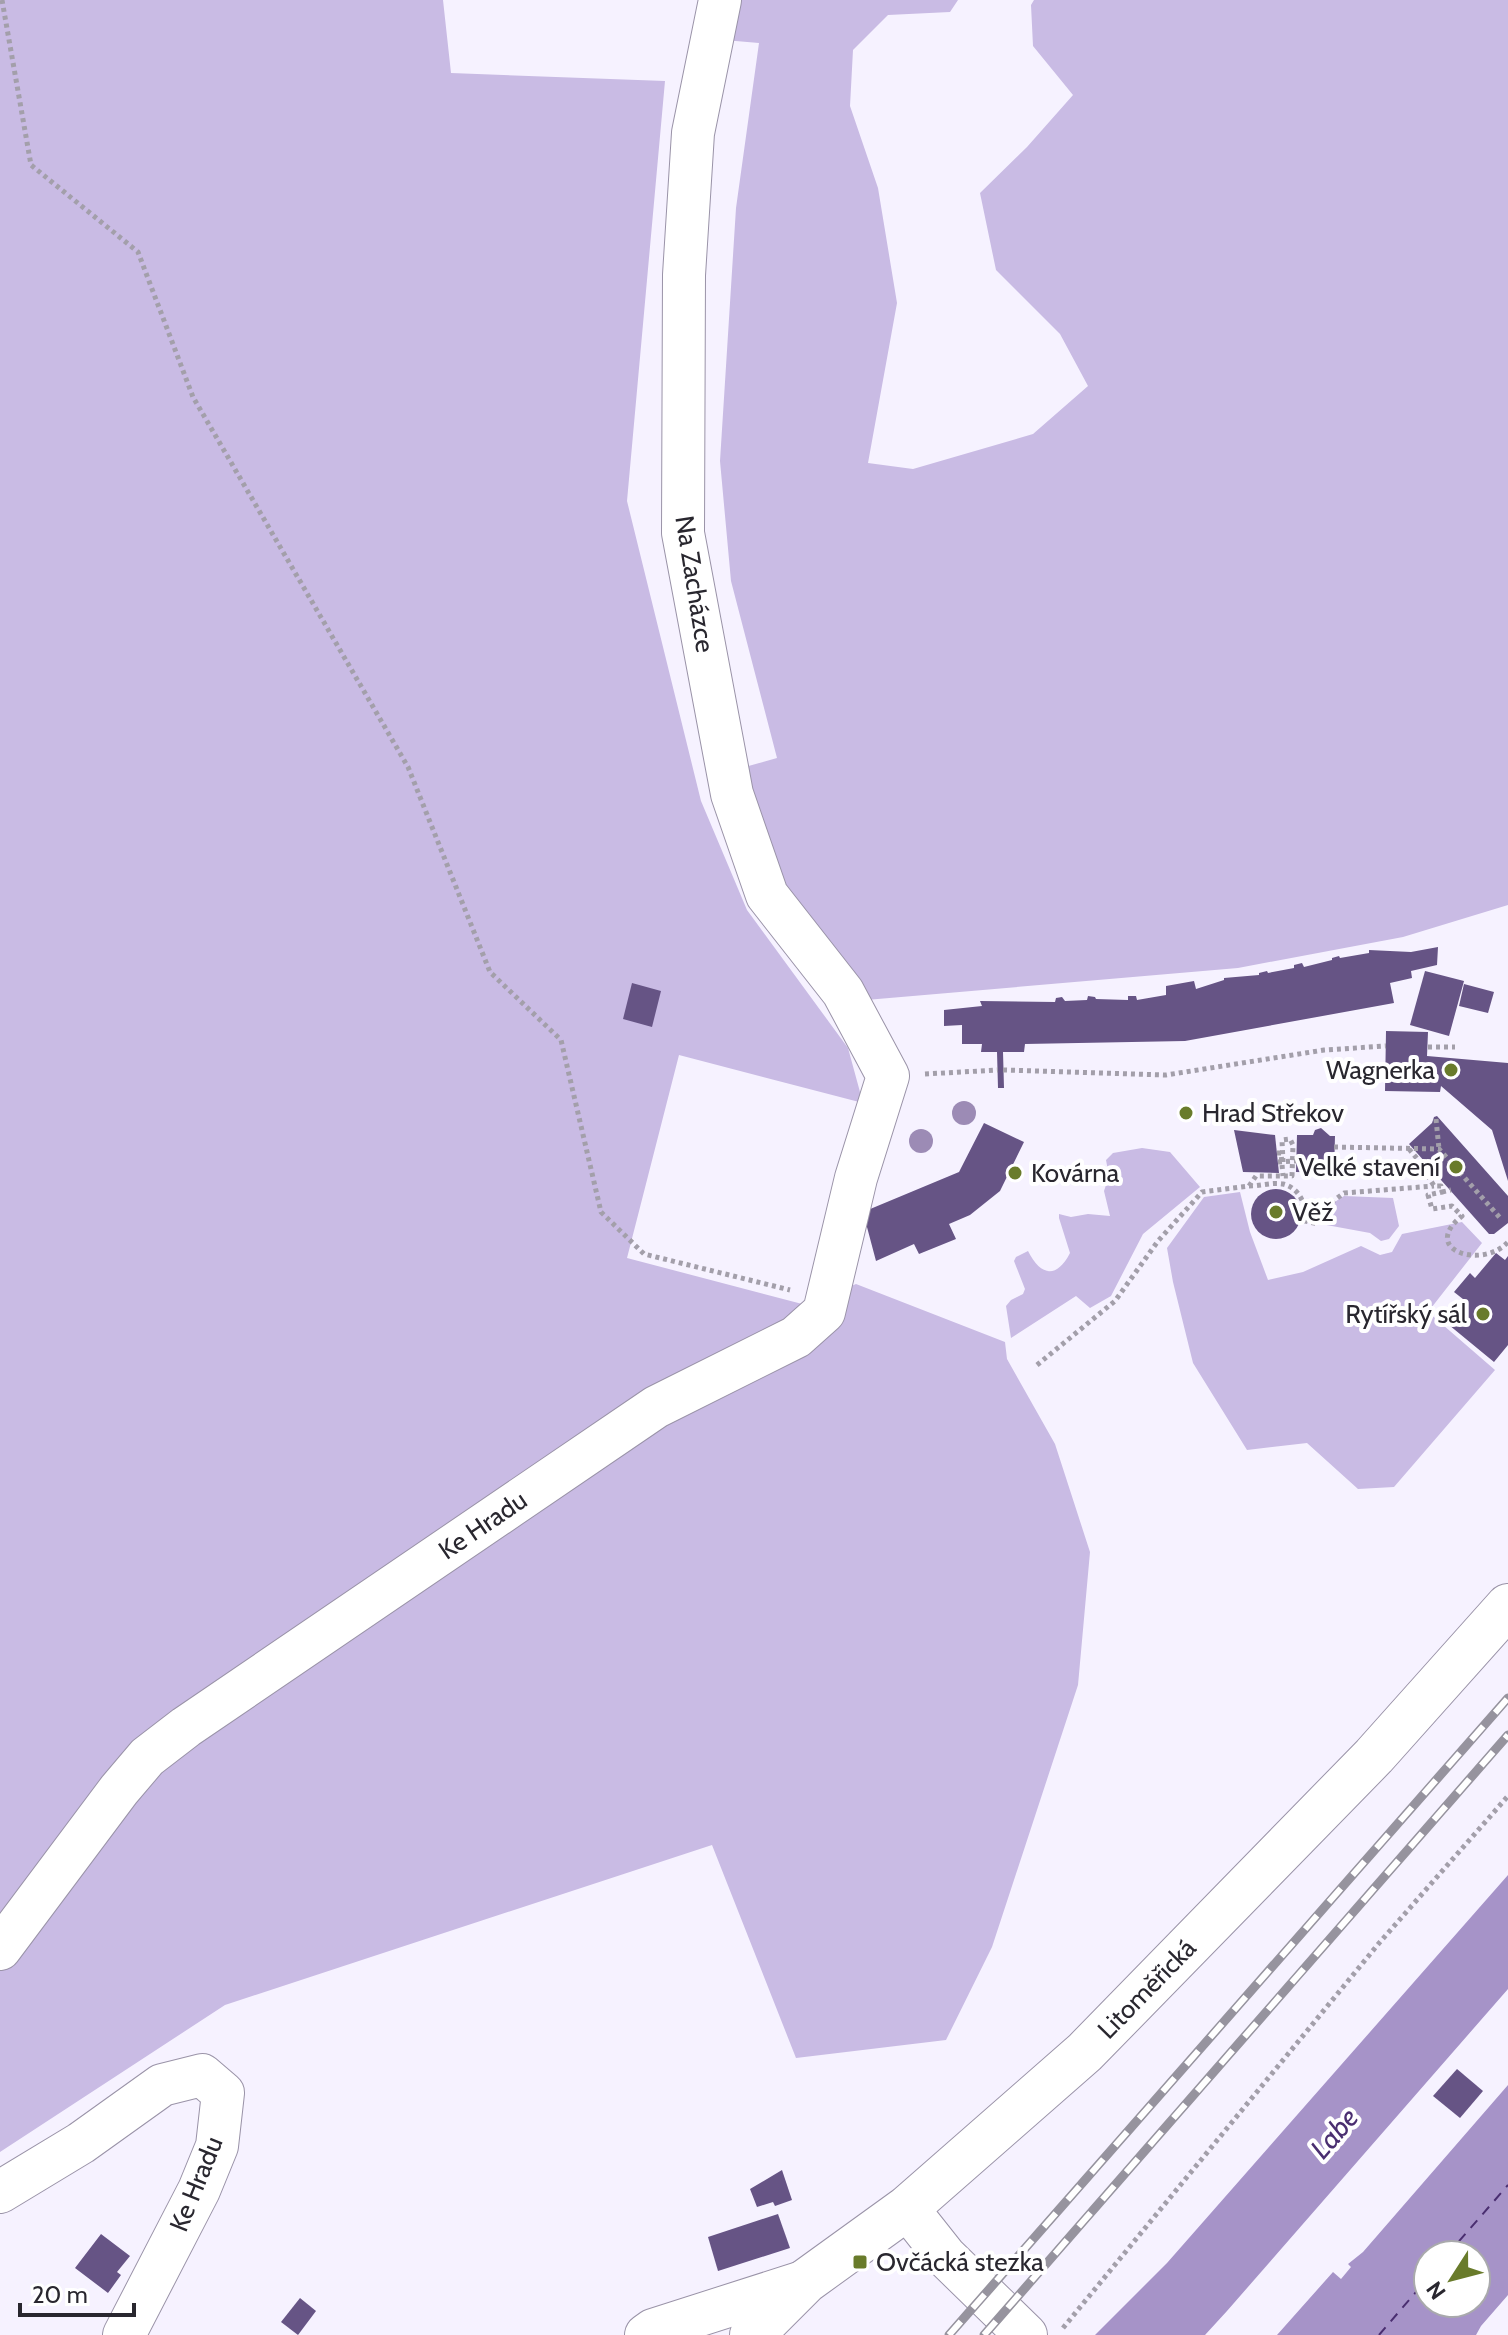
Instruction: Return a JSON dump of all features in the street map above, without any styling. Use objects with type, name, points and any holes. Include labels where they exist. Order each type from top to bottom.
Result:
[{"type":"main road","name":"Litoměřická","points":[[752,2335],[806,2281],[907,2208],[1085,2052],[1374,1756],[1508,1606]]},
{"type":"street","name":"Na Zacházce","points":[[720,0],[693,133],[684,275],[683,533],[732,794],[767,895],[843,992],[888,1076]]},
{"type":"street","points":[[824,1312],[856,1178],[888,1076]]},
{"type":"street","name":"Ke Hradu","points":[[0,1949],[147,1757],[186,1727],[656,1407],[796,1337],[824,1312]]},
{"type":"street","name":"Ke Hradu","points":[[0,2192],[81,2143],[162,2085],[202,2075],[223,2093],[217,2146],[199,2190],[124,2335]]},
{"type":"street","points":[[907,2208],[945,2256],[1026,2335]]},
{"type":"street","points":[[646,2335],[653,2330],[806,2281]]},
{"type":"path","points":[[2,0],[31,165],[138,252],[193,397],[408,767],[490,972],[561,1040],[601,1212],[644,1254],[793,1291],[824,1312]]},
{"type":"path","points":[[888,1076],[1000,1070],[1166,1075],[1324,1050],[1386,1046]]},
{"type":"path","points":[[1428,1047],[1455,1047]]},
{"type":"path","points":[[1436,1119],[1439,1149],[1502,1220]]},
{"type":"path","points":[[1248,1186],[1256,1176],[1292,1176],[1293,1145],[1290,1139],[1282,1140],[1280,1162],[1296,1161]]},
{"type":"path","points":[[1334,1147],[1439,1149]]},
{"type":"path","points":[[1409,1149],[1434,1186]]},
{"type":"path","points":[[1277,1153],[1281,1153],[1283,1176]]},
{"type":"path","points":[[1037,1365],[1115,1301],[1158,1241],[1202,1192],[1283,1184],[1300,1196],[1305,1206],[1305,1221],[1318,1224],[1328,1205],[1344,1193],[1434,1186],[1441,1186],[1442,1192]]},
{"type":"path","points":[[1451,1190],[1428,1195],[1432,1209],[1452,1206],[1462,1216],[1448,1233],[1449,1243],[1456,1252],[1466,1256],[1479,1255],[1502,1248],[1508,1242]]},
{"type":"path","points":[[1058,2335],[1380,1942],[1508,1796]]},
{"type":"shaded area","points":[[0,0],[443,0],[451,73],[665,81],[627,501],[701,801],[747,910],[848,1048],[863,1103],[679,1055],[627,1258],[806,1305],[856,1284],[1005,1342],[1007,1359],[1055,1444],[1090,1552],[1078,1685],[992,1947],[946,2040],[796,2058],[712,1845],[225,2005],[0,2152]]},
{"type":"shaded area","points":[[741,0],[958,0],[950,12],[888,15],[853,50],[850,106],[878,188],[897,303],[868,463],[913,469],[1033,434],[1088,386],[1060,334],[996,270],[980,193],[1027,147],[1073,95],[1033,46],[1031,5],[1034,0],[1508,0],[1508,905],[1403,937],[1238,968],[866,1000],[777,875],[745,767],[777,758],[731,581],[720,461],[736,208],[759,43],[724,40]]},
{"type":"shaded area","points":[[1142,1148],[1170,1152],[1200,1187],[1143,1234],[1111,1296],[1090,1308],[1076,1296],[1011,1338],[1006,1306],[1025,1289],[1014,1261],[1016,1257],[1028,1251],[1038,1265],[1048,1271],[1054,1271],[1065,1262],[1070,1253],[1059,1214],[1071,1217],[1088,1214],[1110,1216],[1104,1191],[1109,1176],[1106,1160],[1113,1153]]},
{"type":"shaded area","points":[[1240,1192],[1250,1232],[1268,1280],[1303,1272],[1361,1246],[1380,1255],[1392,1252],[1402,1234],[1462,1222],[1482,1243],[1428,1312],[1495,1370],[1394,1487],[1358,1489],[1307,1443],[1247,1450],[1193,1363],[1167,1248],[1204,1197]]},
{"type":"shaded area","points":[[1344,1196],[1393,1198],[1399,1226],[1389,1239],[1381,1241],[1370,1233],[1321,1224],[1330,1205]]},
{"type":"water","name":"Labe","points":[[1508,1875],[1508,1989],[1227,2311],[1205,2335],[1095,2335],[1167,2263]]},
{"type":"water","points":[[1508,2085],[1508,2295],[1492,2313],[1492,2239],[1412,2239],[1412,2319],[1487,2319],[1476,2335],[1277,2335],[1333,2272],[1341,2279],[1351,2267],[1348,2264],[1363,2252]]},
{"type":"building","points":[[1438,947],[1437,965],[1411,971],[1412,978],[1390,983],[1394,1003],[1185,1041],[1025,1044],[1024,1052],[1003,1052],[1004,1088],[998,1088],[997,1052],[981,1052],[982,1044],[962,1044],[962,1025],[944,1026],[944,1010],[982,1006],[980,1001],[1055,1002],[1056,998],[1062,997],[1065,1001],[1087,1000],[1088,996],[1128,1000],[1128,996],[1136,996],[1137,1000],[1166,995],[1166,986],[1194,981],[1196,989],[1224,978],[1259,975],[1294,968],[1294,965],[1302,963],[1304,967],[1339,956],[1369,953],[1369,950],[1411,952]]},
{"type":"building","points":[[1425,971],[1464,981],[1449,1036],[1410,1025]]},
{"type":"building","points":[[632,983],[661,991],[652,1027],[623,1019]]},
{"type":"building","points":[[1464,984],[1494,992],[1488,1013],[1459,1006]]},
{"type":"building","points":[[1386,1031],[1428,1032],[1427,1056],[1508,1063],[1508,1181],[1492,1130],[1441,1086],[1440,1092],[1385,1091]]},
{"type":"building","name":"Velké stavení","points":[[1437,1116],[1508,1196],[1508,1223],[1494,1234],[1489,1234],[1409,1144]]},
{"type":"building","points":[[984,1123],[1024,1142],[1000,1191],[970,1215],[949,1224],[956,1239],[919,1254],[914,1244],[876,1261],[863,1212],[959,1172]]},
{"type":"building","points":[[1321,1128],[1330,1136],[1335,1136],[1334,1173],[1296,1172],[1297,1135],[1313,1135],[1315,1130]]},
{"type":"building","points":[[1234,1130],[1275,1135],[1279,1173],[1243,1172]]},
{"type":"building","name":"Věž","points":[[1276,1189],[1294,1196],[1301,1214],[1294,1232],[1276,1239],[1258,1232],[1251,1214],[1258,1196]]},
{"type":"building","name":"Rytířský sál","points":[[1496,1253],[1505,1260],[1508,1256],[1508,1345],[1494,1362],[1449,1325],[1468,1303],[1454,1292],[1470,1273],[1475,1278]]},
{"type":"building","points":[[1457,2069],[1483,2091],[1460,2118],[1433,2096]]},
{"type":"building","points":[[782,2170],[792,2200],[775,2206],[773,2202],[757,2207],[750,2189]]},
{"type":"building","points":[[778,2214],[790,2248],[718,2271],[708,2237]]},
{"type":"building","points":[[101,2234],[130,2256],[117,2272],[121,2275],[108,2293],[75,2268]]},
{"type":"building","points":[[300,2298],[316,2311],[298,2335],[281,2322]]},
{"type":"ferry route","points":[[1461,2239],[1508,2185]]},
{"type":"ferry route","points":[[1379,2335],[1412,2297]]},
{"type":"railway","points":[[949,2335],[1508,1698]]},
{"type":"railway","points":[[984,2335],[1508,1735]]},
{"type":"place","name":"Wagnerka","points":[[1451,1070]]},
{"type":"place","name":"Hrad Střekov","points":[[1186,1113]]},
{"type":"place","name":"Velké stavení","points":[[1456,1167]]},
{"type":"place","name":"Kovárna","points":[[1015,1173]]},
{"type":"place","name":"Věž","points":[[1276,1212]]},
{"type":"place","name":"Rytířský sál","points":[[1483,1314]]},
{"type":"place","name":"Ovčácká stezka","points":[[860,2262]]}]
